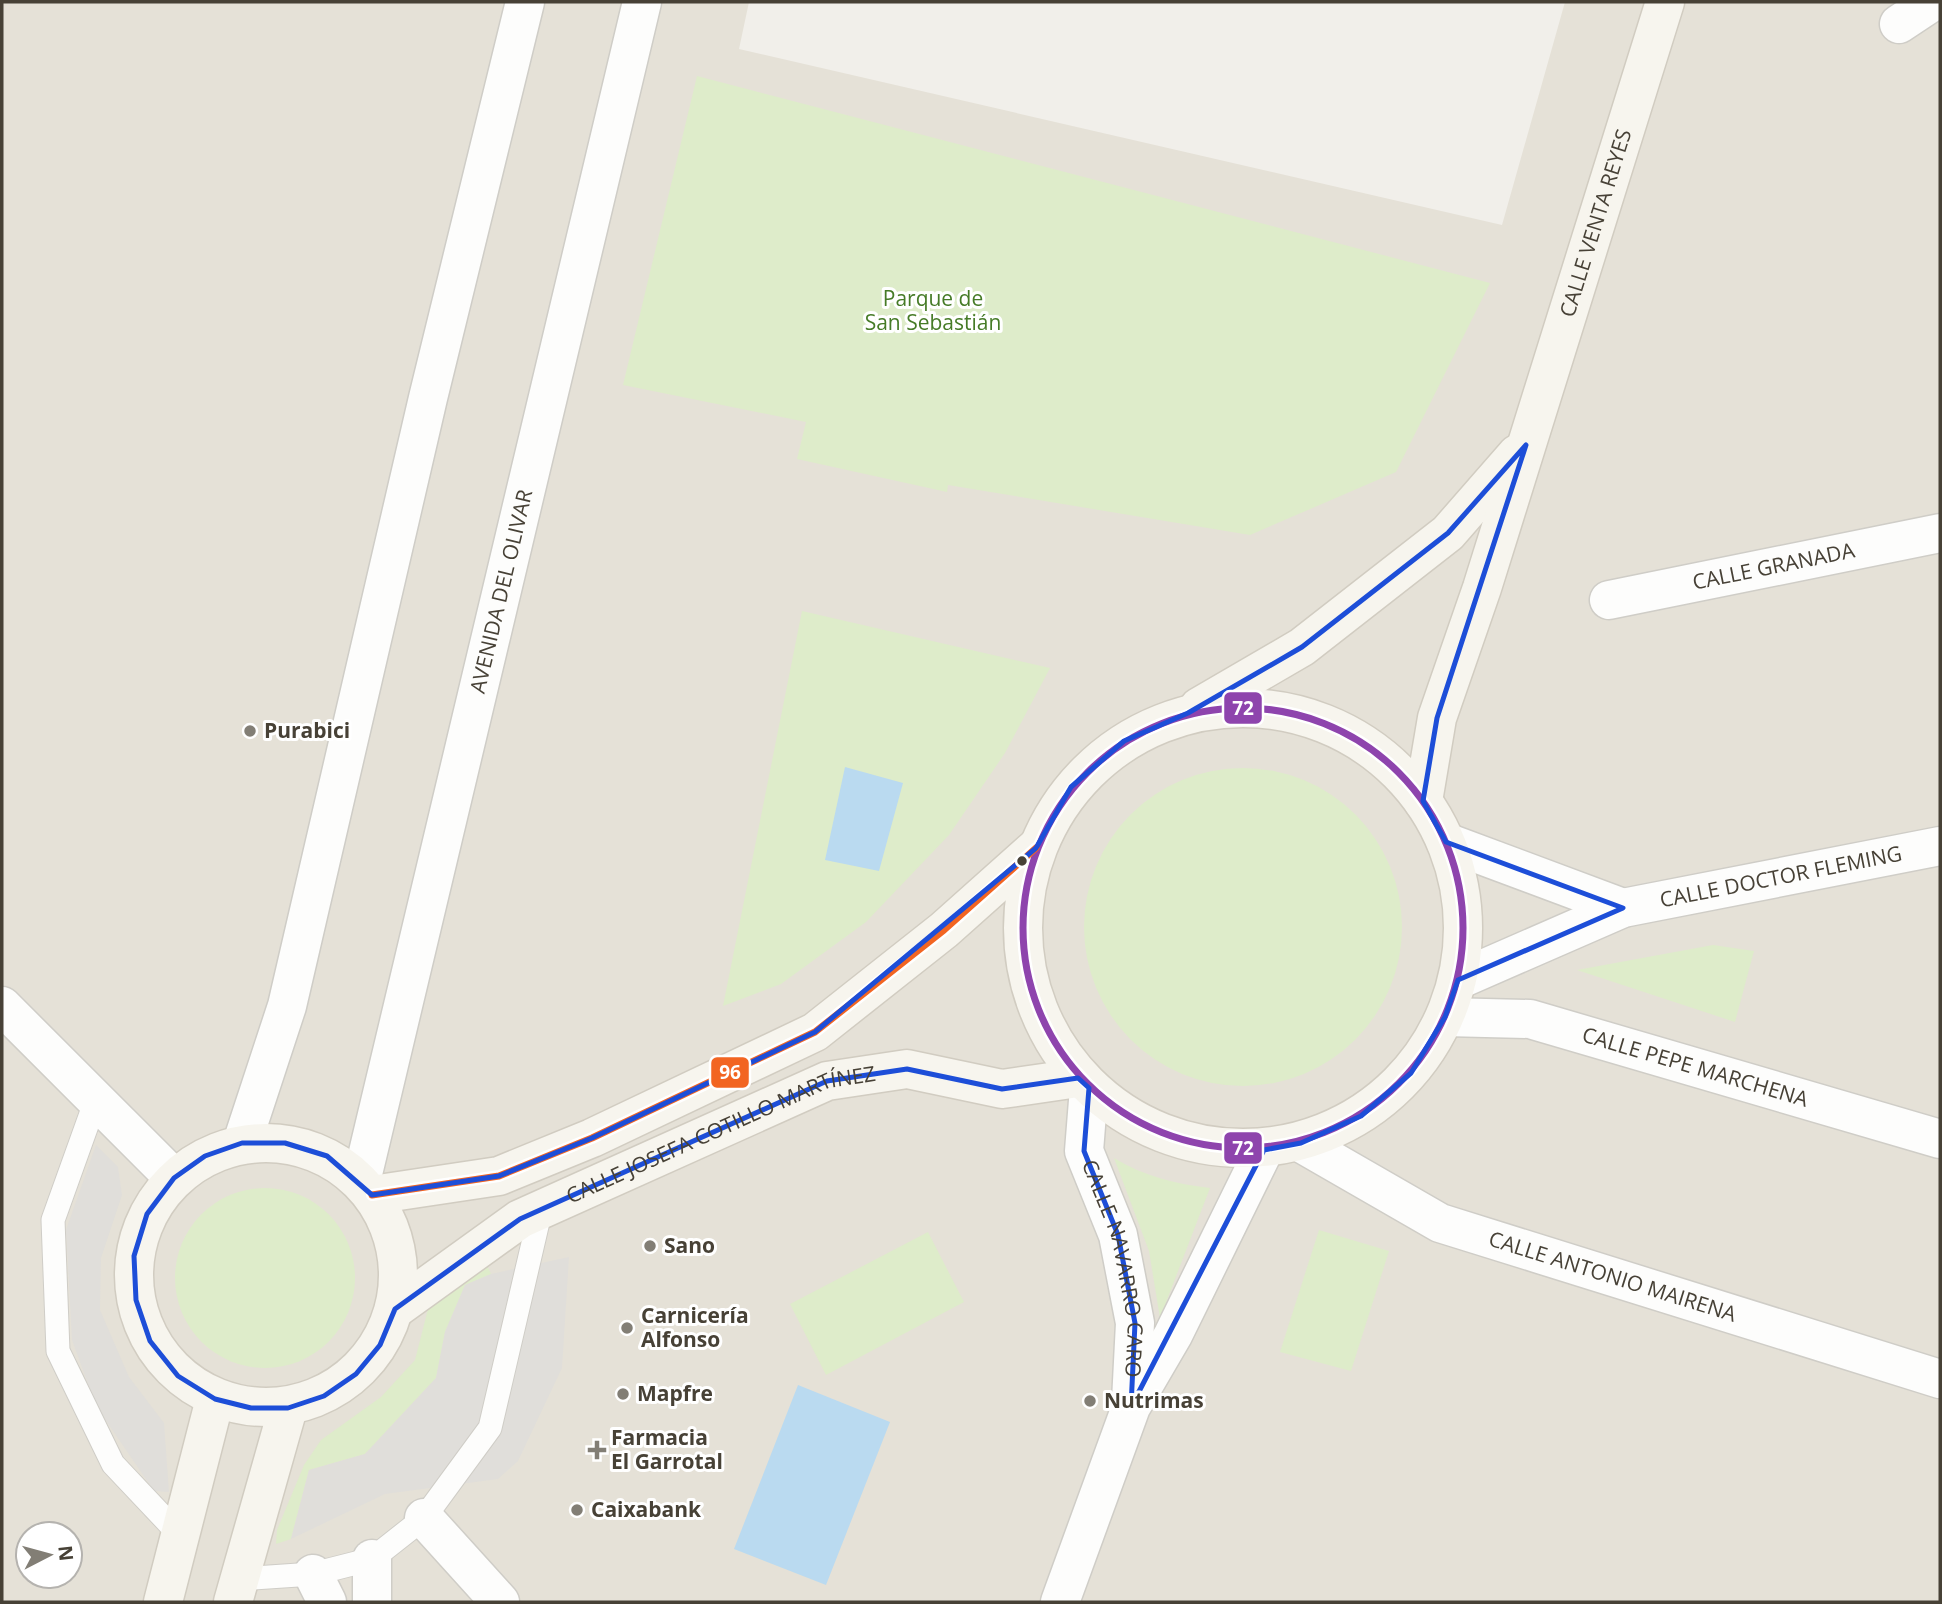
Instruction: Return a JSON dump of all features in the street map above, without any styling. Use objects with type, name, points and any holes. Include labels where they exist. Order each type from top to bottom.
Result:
[{"type":"main road","name":"CALLE VENTA REYES","points":[[1423,801],[1437,718],[1665,2]]},
{"type":"main road","name":"CALLE VENTA REYES","points":[[1188,713],[1302,647],[1448,533],[1526,445]]},
{"type":"main road","points":[[1254,707],[1319,720],[1377,752],[1423,801],[1446,842],[1463,910],[1458,980],[1446,1017],[1411,1073],[1362,1116],[1301,1143],[1264,1150],[1170,1139],[1084,1083],[1044,1027],[1024,968],[1022,908],[1036,848],[1071,787],[1124,741],[1188,713],[1254,707]]},
{"type":"main road","points":[[367,1188],[499,1176],[593,1138],[815,1032],[944,930],[1036,848]]},
{"type":"main road","name":"CALLE JOSEFA COTILLO MARTÍNEZ","points":[[395,1309],[486,1242],[541,1209],[827,1081],[907,1069],[1002,1089],[1084,1083]]},
{"type":"main road","points":[[242,1143],[285,1143],[327,1156],[367,1188],[392,1230],[399,1269],[395,1309],[380,1345],[356,1374],[324,1396],[288,1408],[251,1408],[215,1399],[178,1376],[150,1341],[136,1300],[134,1256],[147,1214],[174,1178],[205,1156],[242,1143]]},
{"type":"main road","points":[[163,1602],[215,1399]]},
{"type":"main road","points":[[236,1591],[288,1408]]},
{"type":"street","points":[[242,1143],[288,1006],[428,398],[525,2]]},
{"type":"street","name":"AVENIDA DEL OLIVAR","points":[[367,1188],[642,2]]},
{"type":"street","points":[[1899,24],[1932,2]]},
{"type":"street","name":"CALLE GRANADA","points":[[1609,600],[1940,533]]},
{"type":"street","points":[[1446,842],[1623,908]]},
{"type":"street","name":"CALLE DOCTOR FLEMING","points":[[1458,980],[1623,908],[1940,846]]},
{"type":"street","points":[[2,1006],[174,1178]]},
{"type":"street","name":"CALLE PEPE MARCHENA","points":[[1446,1017],[1530,1019],[1940,1139]]},
{"type":"street","name":"CALLE NAVARRO CARO","points":[[1084,1083],[1084,1151],[1118,1235],[1135,1323],[1131,1407]]},
{"type":"street","name":"CALLE ANTONIO MAIRENA","points":[[1301,1143],[1440,1223],[1940,1379]]},
{"type":"street","name":"CALLE NAVARRO CARO","points":[[1061,1602],[1131,1407],[1173,1335],[1264,1150]]},
{"type":"street","points":[[424,1518],[500,1602]]},
{"type":"street","points":[[372,1602],[373,1559]]},
{"type":"lane","points":[[96,1100],[53,1220],[58,1351],[113,1464],[180,1535]]},
{"type":"lane","points":[[236,1591],[320,1588],[373,1559],[424,1518],[491,1429],[541,1209]]},
{"type":"highlighted area","points":[[1526,445],[1437,718],[1423,801],[1446,842],[1623,908],[1458,980],[1445,1017],[1411,1073],[1361,1116],[1301,1143],[1264,1150],[1131,1407],[1135,1323],[1118,1235],[1084,1151],[1089,1088],[1078,1078],[1002,1089],[907,1069],[827,1081],[520,1219],[395,1309],[380,1345],[356,1374],[324,1396],[288,1408],[251,1408],[215,1399],[178,1376],[150,1341],[136,1300],[134,1256],[147,1214],[174,1178],[205,1156],[242,1143],[285,1143],[327,1156],[372,1195],[499,1176],[592,1138],[815,1032],[1036,848],[1071,787],[1124,741],[1188,713],[1302,647],[1448,533]]},
{"type":"shaded area","points":[[2,2],[749,2],[739,49],[1502,225],[1565,2],[1940,2],[1940,1602],[2,1602]]},
{"type":"shaded area","points":[[96,1145],[118,1167],[122,1195],[101,1258],[100,1310],[129,1377],[164,1423],[169,1492],[154,1491],[96,1406],[72,1340],[66,1230]]},
{"type":"shaded area","points":[[569,1257],[562,1368],[518,1461],[498,1479],[385,1494],[291,1539],[309,1470],[365,1454],[436,1378],[445,1332],[465,1285],[491,1274]]},
{"type":"green space","name":"Parque de San Sebastián","points":[[697,76],[1490,283],[1396,472],[1250,535],[948,485],[947,492],[797,459],[806,422],[623,385]]},
{"type":"green space","points":[[802,611],[1050,668],[1005,753],[949,835],[866,922],[781,984],[723,1006]]},
{"type":"green space","points":[[1243,768],[1274,771],[1304,780],[1344,804],[1366,826],[1390,866],[1399,896],[1402,927],[1399,958],[1390,988],[1366,1028],[1344,1050],[1304,1074],[1274,1083],[1243,1086],[1212,1083],[1182,1074],[1142,1050],[1120,1028],[1096,988],[1087,958],[1084,927],[1087,896],[1096,866],[1120,826],[1142,804],[1182,780],[1212,771]]},
{"type":"green space","points":[[1713,945],[1754,951],[1735,1022],[1577,970]]},
{"type":"green space","points":[[1114,1158],[1136,1170],[1160,1178],[1210,1188],[1160,1318],[1149,1251]]},
{"type":"green space","points":[[265,1188],[299,1195],[329,1214],[348,1244],[355,1278],[348,1312],[329,1342],[299,1361],[265,1368],[231,1361],[201,1342],[182,1312],[175,1278],[182,1244],[201,1214],[231,1195]]},
{"type":"green space","points":[[1319,1230],[1389,1251],[1351,1371],[1280,1352]]},
{"type":"green space","points":[[928,1232],[964,1302],[826,1375],[790,1304]]},
{"type":"green space","points":[[486,1263],[491,1274],[465,1285],[445,1332],[436,1378],[365,1454],[309,1470],[291,1539],[276,1544],[277,1530],[304,1465],[321,1440],[381,1397],[415,1360],[428,1309],[468,1268]]},
{"type":"water","points":[[845,767],[903,783],[879,871],[825,860]]},
{"type":"water","points":[[798,1385],[890,1422],[826,1585],[734,1549]]},
{"type":"transit line","name":"72","points":[[1243,708],[1286,712],[1327,725],[1365,745],[1398,773],[1426,806],[1446,844],[1459,885],[1463,928],[1459,971],[1446,1012],[1426,1050],[1398,1083],[1365,1111],[1327,1131],[1286,1144],[1243,1148],[1200,1144],[1159,1131],[1121,1111],[1088,1083],[1060,1050],[1040,1012],[1027,971],[1023,928],[1027,885],[1040,844],[1060,806],[1088,773],[1121,745],[1159,725],[1200,712],[1243,708]]},
{"type":"transit line","name":"96","points":[[372,1195],[499,1176],[592,1138],[815,1032],[944,930],[1036,848]]},
{"type":"place","name":"Purabici","points":[[250,731]]},
{"type":"place","name":"Sano","points":[[650,1246]]},
{"type":"place","name":"Carnicería Alfonso","points":[[627,1328]]},
{"type":"place","name":"Mapfre","points":[[623,1394]]},
{"type":"place","name":"Nutrimas","points":[[1090,1401]]},
{"type":"place","name":"Farmacia El Garrotal","points":[[597,1450]]},
{"type":"place","name":"Caixabank","points":[[577,1510]]}]
